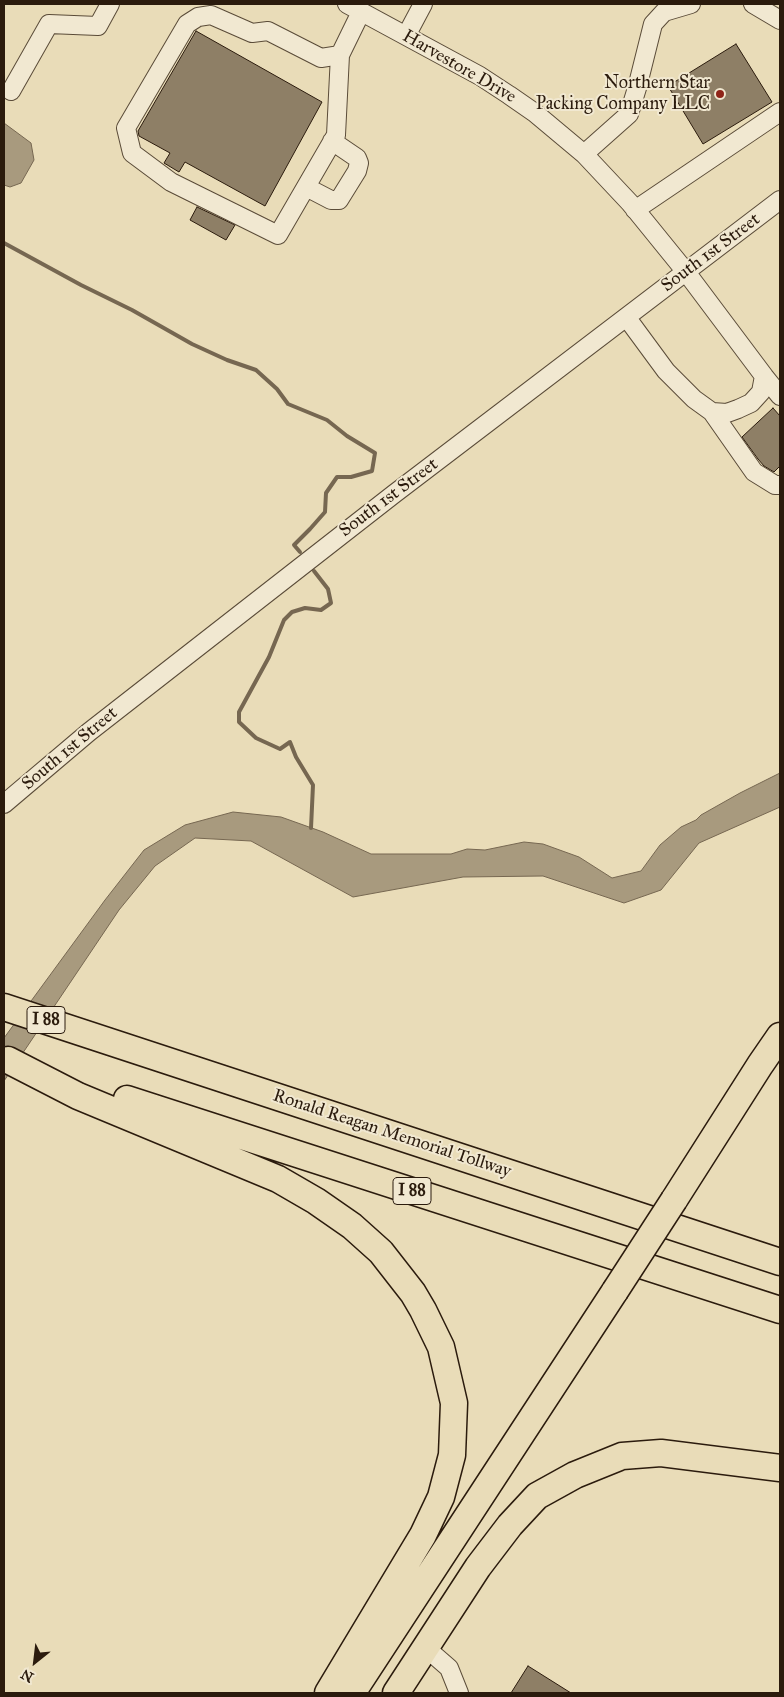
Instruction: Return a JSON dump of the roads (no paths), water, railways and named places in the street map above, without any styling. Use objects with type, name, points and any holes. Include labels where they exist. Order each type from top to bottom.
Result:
[{"type":"highway","name":"Ronald Reagan Memorial Tollway","points":[[4,1006],[780,1262]]},
{"type":"highway","points":[[679,1201],[760,1065],[780,1036]]},
{"type":"highway","points":[[352,1693],[679,1201],[780,1055]]},
{"type":"highway","points":[[6,1059],[43,1074],[78,1096],[278,1179],[316,1201],[368,1238],[394,1267],[423,1310],[440,1347],[454,1403],[452,1455],[441,1498],[423,1535],[328,1693]]},
{"type":"highway","name":"I 88","points":[[43,1074],[780,1310]]},
{"type":"highway","points":[[693,1234],[780,1246]]},
{"type":"highway","points":[[370,1693],[620,1292]]},
{"type":"highway","points":[[396,1693],[478,1567],[510,1525],[537,1496],[575,1475],[622,1456],[661,1453],[780,1468]]},
{"type":"street","points":[[11,91],[49,24],[98,26],[110,4]]},
{"type":"street","points":[[406,36],[423,4]]},
{"type":"street","points":[[584,154],[629,114],[653,24],[664,12],[691,4]]},
{"type":"street","points":[[753,4],[780,20]]},
{"type":"street","points":[[340,54],[320,58],[268,31],[252,32],[212,15],[198,16],[187,24],[126,128],[132,153],[170,182],[278,235],[336,135],[340,54],[354,8]]},
{"type":"street","name":"Harvestore Drive","points":[[354,8],[480,76],[541,118],[584,154],[635,210],[686,272],[780,396]]},
{"type":"street","points":[[635,210],[780,112]]},
{"type":"street","points":[[306,187],[330,200],[339,200],[357,171],[359,164],[357,158],[332,141]]},
{"type":"street","name":"South 1st Street","points":[[4,804],[96,726],[394,494],[780,200]]},
{"type":"street","points":[[627,318],[666,371],[694,399],[712,412],[754,472],[775,485],[780,485]]},
{"type":"street","points":[[712,412],[727,412],[751,403],[761,392],[764,376]]},
{"type":"street","points":[[426,1648],[449,1668],[459,1693]]},
{"type":"waterway","points":[[4,243],[81,285],[132,310],[192,344],[227,360],[256,370],[277,389],[288,404],[327,420],[347,436],[375,453],[372,471],[351,477],[337,477],[326,493],[325,512],[294,545],[300,552]]},
{"type":"waterway","points":[[311,828],[313,785],[296,757],[290,742],[280,749],[256,738],[239,722],[239,712],[269,657],[284,620],[292,612],[305,608],[321,610],[331,603],[328,589],[314,571]]},
{"type":"place","name":"Northern Star Packing Company LLC","points":[[720,94]]}]
